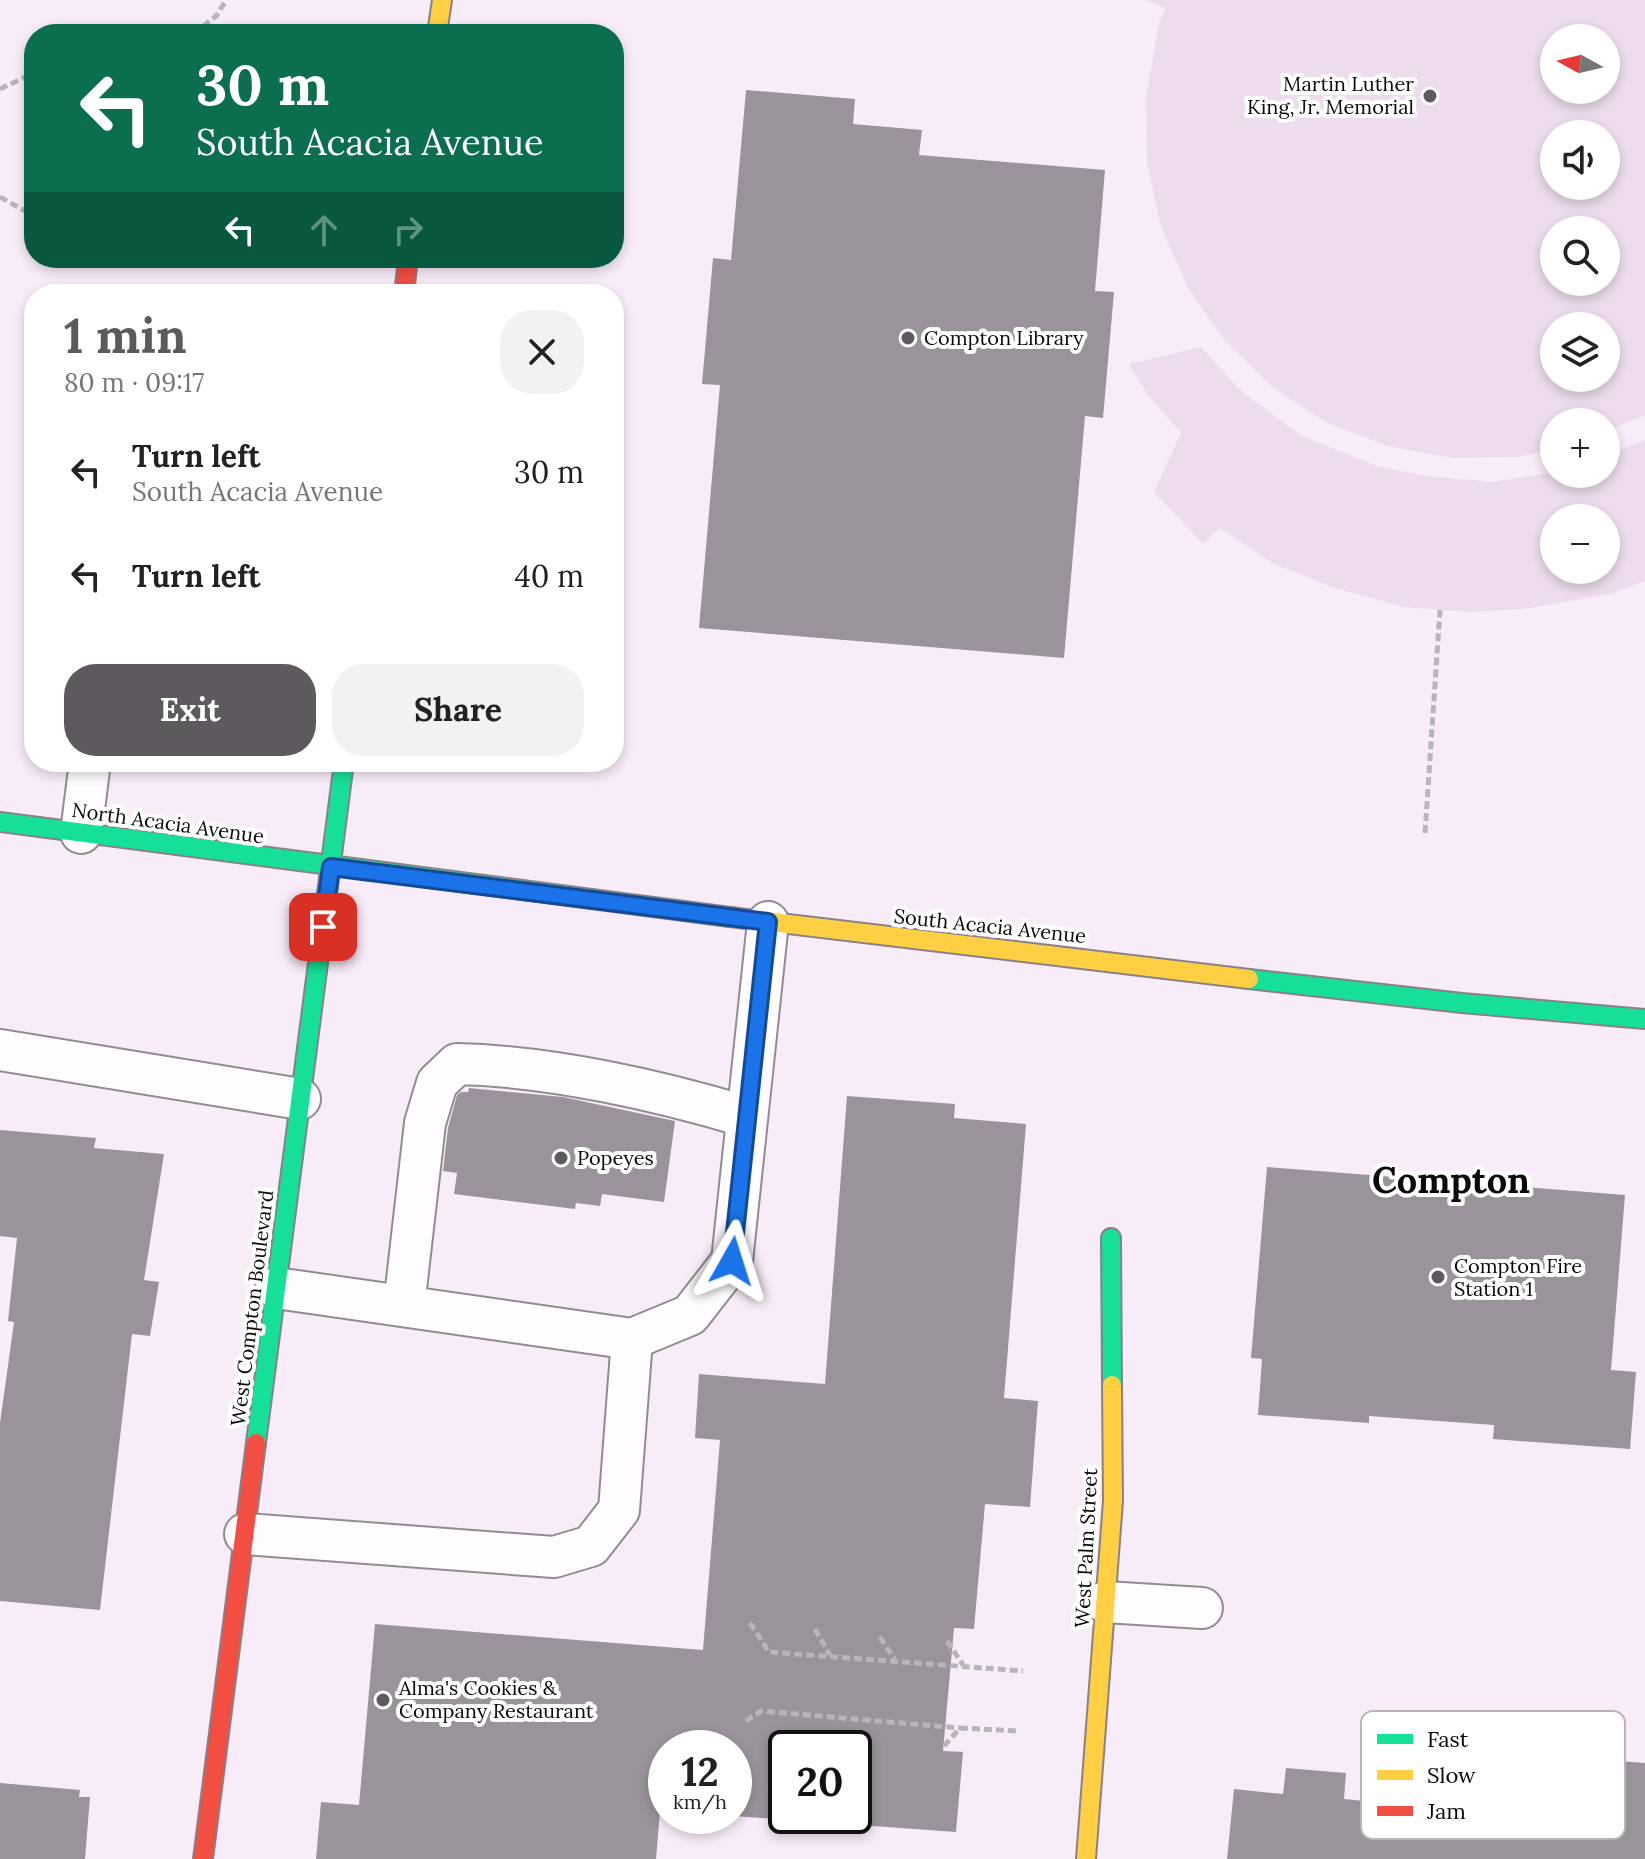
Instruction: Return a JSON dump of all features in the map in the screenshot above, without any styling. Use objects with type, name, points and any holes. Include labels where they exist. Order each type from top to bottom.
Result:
[{"type":"street","points":[[438,24],[442,0]]},
{"type":"street","name":"West Compton Boulevard","points":[[203,1859],[343,772]]},
{"type":"street","name":"North Acacia Avenue","points":[[0,822],[331,867]]},
{"type":"street","name":"South Acacia Avenue","points":[[331,867],[768,922],[1462,1003],[1645,1019]]},
{"type":"street","name":"West Palm Street","points":[[1086,1859],[1113,1501],[1111,1238]]},
{"type":"lane","points":[[81,833],[89,772]]},
{"type":"lane","points":[[276,1288],[632,1339],[690,1315],[732,1261],[768,922]]},
{"type":"lane","points":[[0,1050],[300,1099]]},
{"type":"lane","points":[[404,1306],[425,1123],[437,1083],[457,1064],[488,1065],[666,1092],[747,1117]]},
{"type":"lane","points":[[245,1534],[554,1557],[591,1546],[619,1510],[632,1339]]},
{"type":"lane","points":[[1105,1602],[1202,1608]]},
{"type":"path","points":[[206,24],[217,15],[226,0]]},
{"type":"path","points":[[0,89],[24,78]]},
{"type":"path","points":[[0,197],[24,210]]},
{"type":"path","points":[[1425,833],[1440,610]]},
{"type":"path","points":[[750,1623],[769,1652],[1023,1671]]},
{"type":"path","points":[[815,1629],[831,1656]]},
{"type":"path","points":[[880,1637],[896,1661]]},
{"type":"path","points":[[947,1641],[964,1666]]},
{"type":"path","points":[[746,1721],[761,1711],[1018,1731]]},
{"type":"path","points":[[944,1746],[960,1728]]},
{"type":"shaded area","points":[[1145,0],[1645,0],[1645,415],[1620,426],[1620,408],[1540,408],[1540,452],[1518,457],[1453,458],[1388,446],[1327,423],[1272,387],[1225,341],[1188,288],[1161,227],[1147,163],[1146,97],[1159,23],[1166,8]]},
{"type":"shaded area","points":[[1201,347],[1240,390],[1302,436],[1380,467],[1426,476],[1493,482],[1540,474],[1540,488],[1620,488],[1620,450],[1645,440],[1645,581],[1611,594],[1524,609],[1474,612],[1404,607],[1335,588],[1274,564],[1220,528],[1203,544],[1154,492],[1181,433],[1147,394],[1129,364]]},
{"type":"building","name":"Compton Library","points":[[746,90],[855,99],[853,124],[922,130],[919,155],[1105,170],[1095,291],[1114,292],[1103,418],[1085,416],[1064,658],[699,628],[720,385],[702,384],[713,258],[731,260]]},
{"type":"building","points":[[469,1088],[563,1097],[675,1121],[664,1202],[602,1194],[600,1206],[576,1203],[575,1209],[454,1194],[457,1173],[443,1171],[448,1128],[457,1095],[468,1092]]},
{"type":"building","points":[[847,1096],[955,1104],[954,1118],[1026,1124],[1004,1398],[1038,1401],[1030,1507],[985,1504],[974,1629],[954,1628],[943,1751],[963,1752],[956,1832],[872,1826],[872,1730],[768,1730],[768,1818],[752,1817],[752,1730],[648,1730],[648,1834],[658,1834],[656,1859],[316,1859],[321,1802],[359,1805],[375,1624],[703,1650],[720,1440],[695,1438],[699,1374],[825,1384]]},
{"type":"building","points":[[0,1130],[96,1138],[94,1148],[164,1154],[144,1280],[159,1282],[150,1336],[132,1334],[100,1610],[0,1601],[0,1423],[14,1322],[8,1321],[17,1238],[0,1236]]},
{"type":"building","name":"Compton Fire Station 1","points":[[1267,1167],[1625,1195],[1611,1370],[1636,1372],[1630,1449],[1493,1439],[1494,1425],[1369,1416],[1369,1423],[1258,1415],[1262,1359],[1251,1358]]},
{"type":"building","points":[[1625,1762],[1645,1763],[1645,1859],[1227,1859],[1234,1789],[1283,1794],[1286,1768],[1346,1773],[1344,1799],[1361,1801],[1361,1839],[1625,1839]]},
{"type":"building","points":[[0,1783],[80,1790],[79,1797],[90,1797],[85,1859],[0,1859]]},
{"type":"traffic: fast","points":[[256,1443],[343,772]]},
{"type":"traffic: fast","points":[[0,822],[730,917]]},
{"type":"traffic: fast","points":[[1249,979],[1462,1003],[1645,1019]]},
{"type":"traffic: fast","points":[[1111,1238],[1112,1385]]},
{"type":"traffic: slow","points":[[438,24],[442,0]]},
{"type":"traffic: slow","points":[[730,917],[1249,979]]},
{"type":"traffic: slow","points":[[1086,1859],[1113,1501],[1112,1385]]},
{"type":"traffic: jam","points":[[405,284],[407,268]]},
{"type":"traffic: jam","points":[[203,1859],[256,1443]]},
{"type":"place","name":"Martin Luther King, Jr. Memorial","points":[[1430,96]]},
{"type":"place","name":"Compton Library","points":[[908,338]]},
{"type":"place","name":"Popeyes","points":[[561,1158]]},
{"type":"place","name":"Compton Fire Station 1","points":[[1438,1277]]},
{"type":"place","name":"Alma's Cookies & Company Restaurant","points":[[383,1700]]},
{"type":"district","name":"Compton","points":[[1451,1180]]},
{"type":"route","points":[[323,927],[331,867],[768,922],[732,1261]]}]
